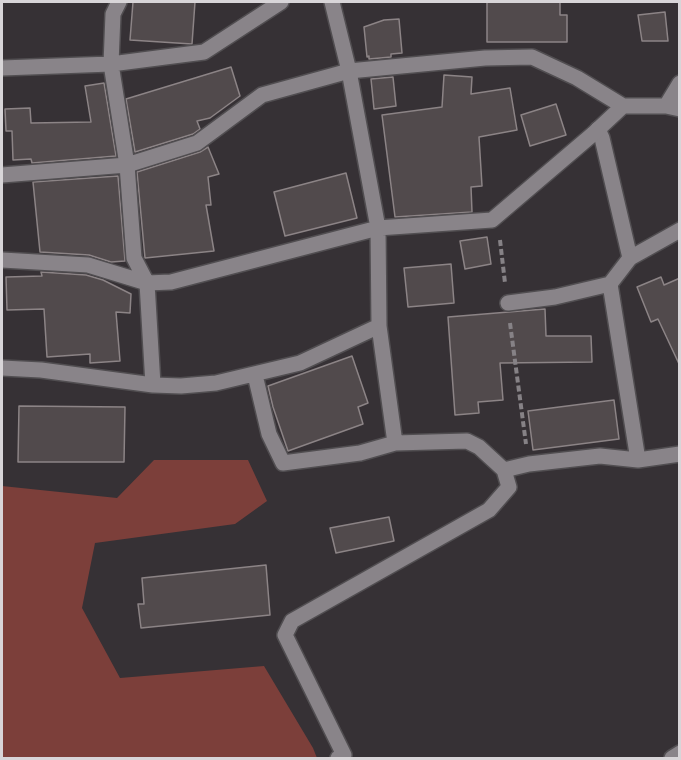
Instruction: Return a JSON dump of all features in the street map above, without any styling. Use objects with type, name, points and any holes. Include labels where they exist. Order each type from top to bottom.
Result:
[{"type":"street","points":[[119,2],[113,14],[111,64],[127,165],[134,258],[147,283],[153,385]]},
{"type":"street","points":[[2,68],[111,64],[204,52],[281,2]]},
{"type":"street","points":[[332,2],[350,71],[378,228],[379,326],[395,443]]},
{"type":"street","points":[[2,175],[127,165],[197,143],[262,95],[350,71],[485,58],[532,57],[577,78],[623,106],[673,108],[680,83]]},
{"type":"street","points":[[2,260],[88,265],[147,283],[171,282],[378,228],[492,220],[623,106]]},
{"type":"street","points":[[598,129],[630,258]]},
{"type":"street","points":[[508,303],[555,297],[610,284],[630,258],[680,230]]},
{"type":"street","points":[[610,284],[638,460]]},
{"type":"street","points":[[2,368],[41,370],[153,385],[181,386],[216,383],[300,363],[379,326]]},
{"type":"street","points":[[255,375],[269,434],[282,463],[360,453],[395,443],[467,441],[479,447],[504,470],[509,488],[489,510],[292,621],[285,635],[344,755],[338,759]]},
{"type":"street","points":[[504,470],[529,464],[600,456],[638,460],[680,453]]},
{"type":"street","points":[[672,759],[680,753]]},
{"type":"path","points":[[492,220],[499,230],[529,464]]},
{"type":"shaded area","points":[[154,460],[248,460],[267,501],[235,524],[95,543],[82,608],[120,678],[264,666],[317,758],[2,758],[2,486],[117,498]]},
{"type":"building","points":[[133,2],[195,2],[192,44],[130,40]]},
{"type":"building","points":[[487,2],[560,2],[560,15],[567,15],[567,42],[487,42]]},
{"type":"building","points":[[665,12],[668,41],[642,41],[638,15]]},
{"type":"building","points":[[399,19],[402,53],[391,54],[391,57],[369,59],[364,27],[384,20]]},
{"type":"building","points":[[231,67],[240,96],[210,118],[197,121],[200,129],[193,134],[135,152],[126,99]]},
{"type":"building","points":[[444,75],[472,77],[471,94],[510,88],[517,130],[479,137],[482,186],[471,187],[472,212],[395,217],[382,115],[442,107]]},
{"type":"building","points":[[393,77],[396,106],[374,109],[371,79]]},
{"type":"building","points":[[104,83],[116,156],[32,163],[31,159],[13,160],[12,131],[6,131],[5,109],[30,108],[31,123],[91,122],[85,86]]},
{"type":"building","points":[[556,104],[566,135],[530,146],[521,115]]},
{"type":"building","points":[[208,147],[219,174],[208,177],[211,205],[206,205],[214,251],[145,258],[137,172],[200,152]]},
{"type":"building","points":[[346,173],[357,218],[285,236],[274,192]]},
{"type":"building","points":[[118,176],[125,261],[111,262],[89,255],[40,252],[33,182]]},
{"type":"building","points":[[487,237],[491,264],[465,269],[460,241]]},
{"type":"building","points":[[451,264],[454,303],[408,307],[404,268]]},
{"type":"building","points":[[41,272],[86,275],[103,280],[131,294],[130,313],[116,312],[120,361],[90,363],[90,354],[47,357],[44,309],[7,310],[6,277],[42,276]]},
{"type":"building","points":[[661,277],[664,285],[680,278],[680,366],[658,319],[651,322],[637,287]]},
{"type":"building","points":[[545,309],[546,336],[591,336],[592,362],[500,363],[503,400],[478,402],[479,413],[455,415],[448,317]]},
{"type":"building","points":[[352,356],[368,403],[358,407],[363,424],[288,451],[268,386]]},
{"type":"building","points":[[614,400],[619,439],[533,450],[528,411]]},
{"type":"building","points":[[19,406],[125,407],[124,462],[18,462]]},
{"type":"building","points":[[389,517],[394,541],[336,553],[330,528]]},
{"type":"building","points":[[266,565],[270,615],[141,628],[138,604],[144,604],[142,578]]}]
